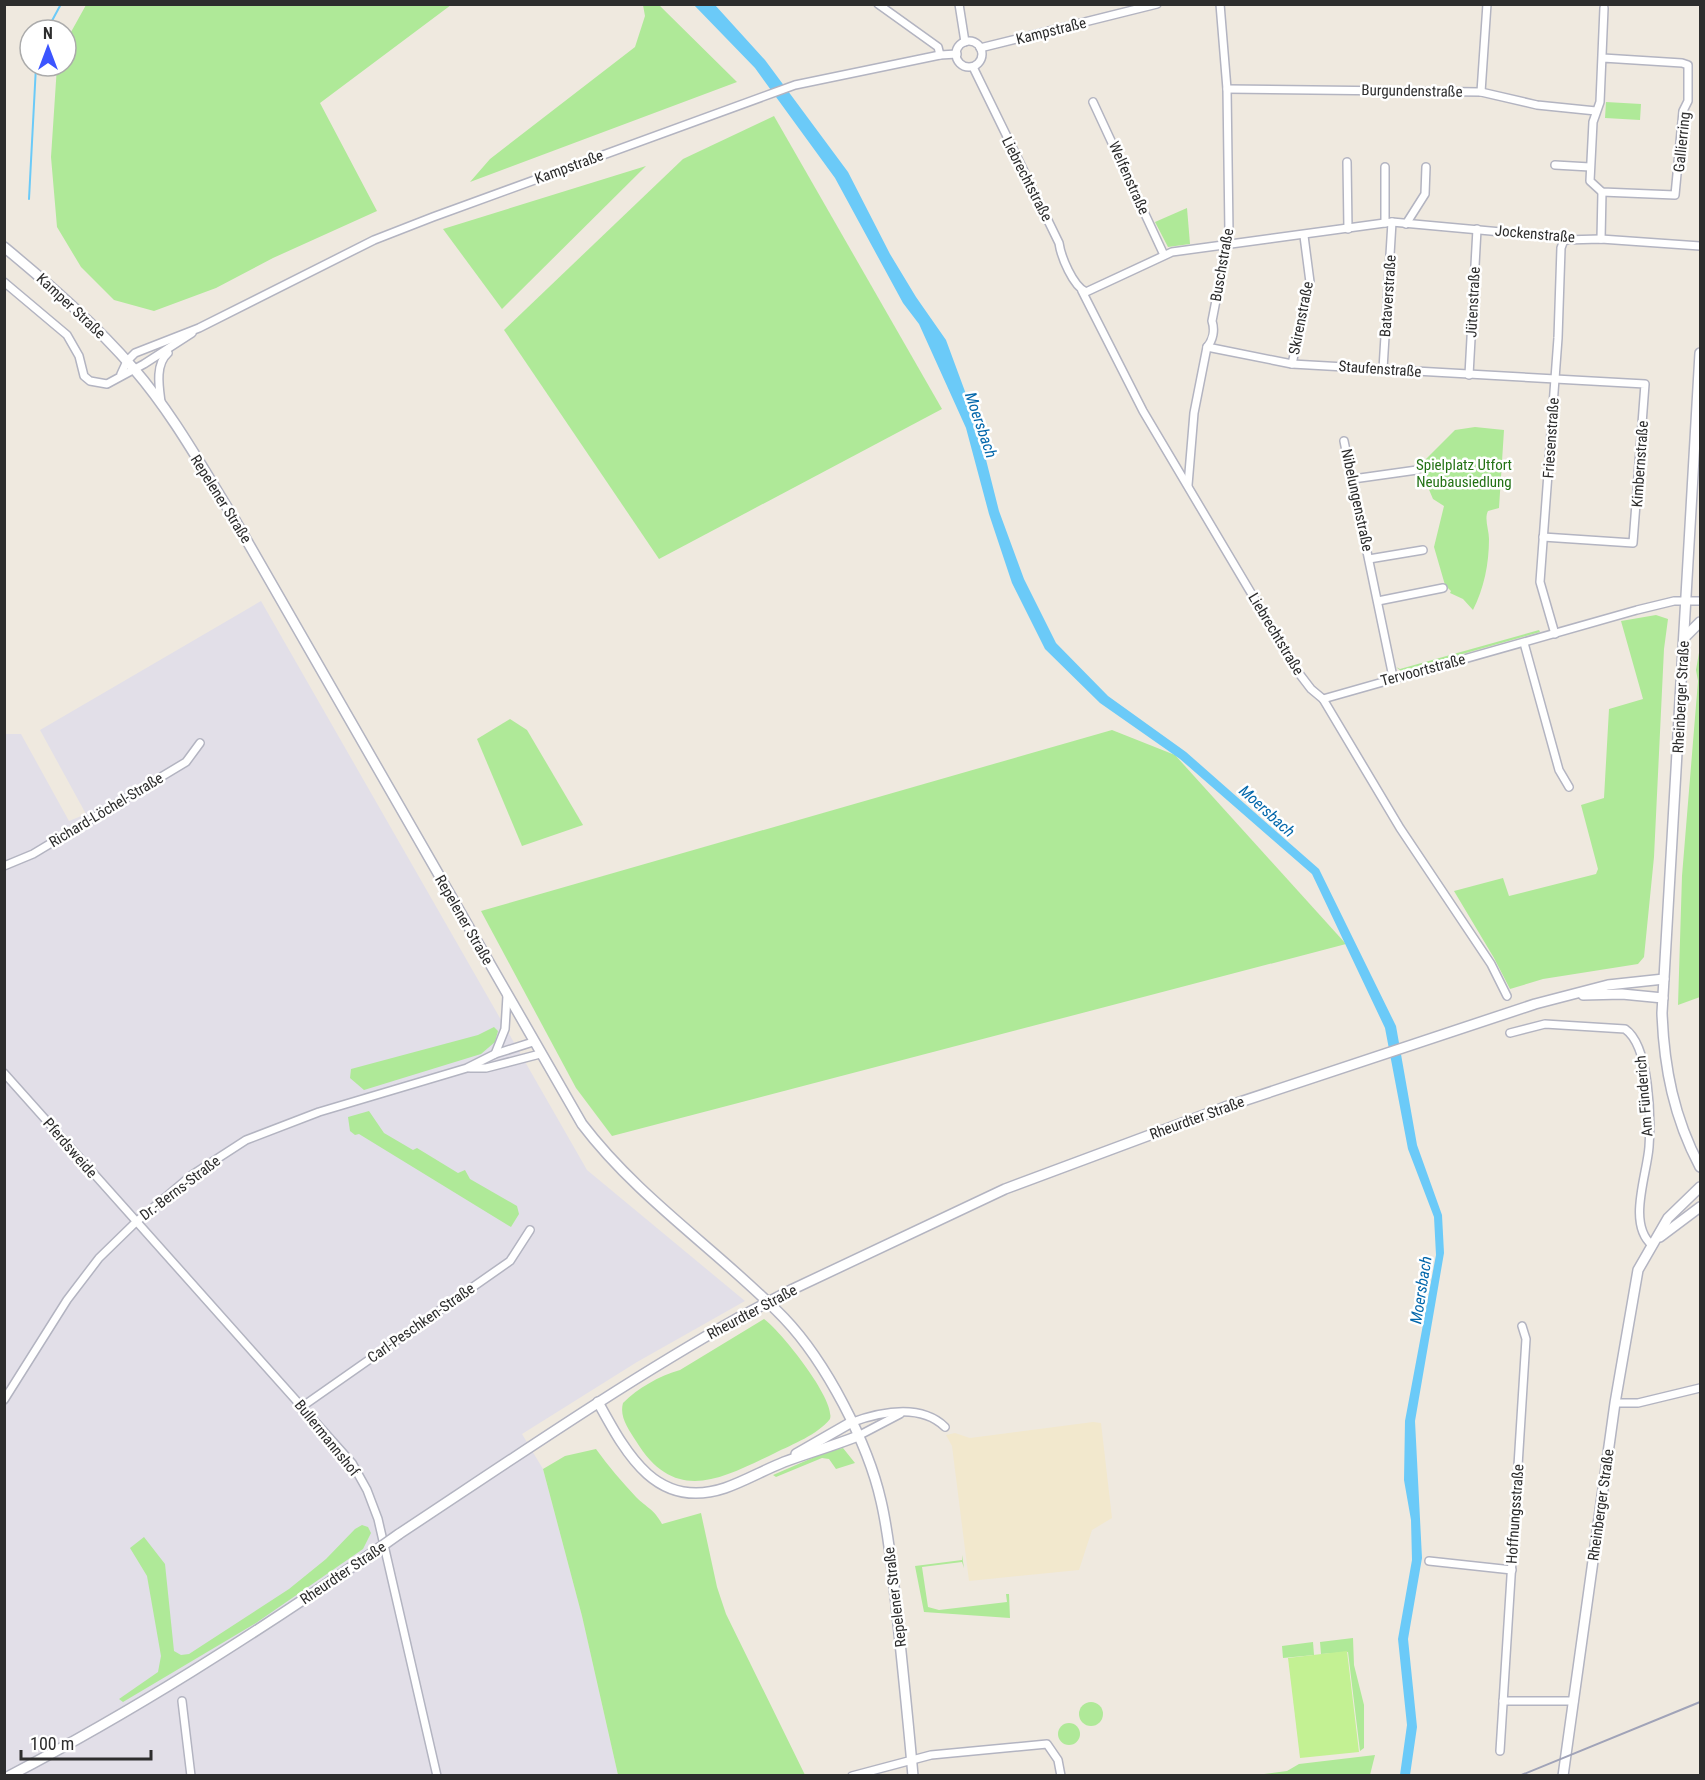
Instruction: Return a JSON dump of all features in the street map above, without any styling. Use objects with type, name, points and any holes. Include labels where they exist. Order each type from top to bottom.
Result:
[{"type":"main road","name":"Kamper Straße","points":[[4,247],[94,325],[135,369]]},
{"type":"main road","name":"Rheinberger Straße","points":[[1701,352],[1663,998],[1663,1042],[1677,1117],[1701,1167]]},
{"type":"main road","name":"Repelener Straße","points":[[135,369],[161,405],[235,520],[582,1124],[610,1158],[660,1206],[752,1285],[787,1321],[823,1372],[858,1436],[881,1500],[889,1544],[913,1776]]},
{"type":"main road","points":[[1685,637],[1701,622]]},
{"type":"main road","name":"Rheurdter Straße","points":[[9,1776],[156,1695],[252,1635],[598,1402],[669,1357],[791,1290],[1005,1189],[1225,1107],[1422,1041],[1569,996],[1608,985],[1664,979]]},
{"type":"main road","name":"Rheurdter Straße","points":[[1569,996],[1622,994],[1663,998]]},
{"type":"main road","name":"Rheinberger Straße","points":[[1563,1776],[1636,1279],[1668,1218],[1701,1187]]},
{"type":"main road","points":[[1654,1243],[1701,1207]]},
{"type":"main road","points":[[598,1402],[622,1446],[648,1475],[670,1489],[695,1494],[710,1492],[784,1462],[858,1436]]},
{"type":"main road","points":[[784,1462],[850,1423]]},
{"type":"street","points":[[878,4],[938,46],[940,55]]},
{"type":"street","points":[[959,4],[965,42]]},
{"type":"street","name":"Kampstraße","points":[[980,48],[1156,4]]},
{"type":"street","name":"Buschstraße","points":[[1188,486],[1194,413],[1207,347],[1212,341],[1214,327],[1212,321],[1229,233],[1227,89],[1220,4]]},
{"type":"street","points":[[1481,92],[1487,4]]},
{"type":"street","points":[[1601,239],[1602,192],[1590,181],[1590,167],[1596,111],[1600,102],[1604,8]]},
{"type":"street","points":[[965,42],[974,43],[980,48],[981,57],[973,67],[960,64],[958,48],[965,42]]},
{"type":"street","name":"Kampstraße","points":[[127,361],[143,349],[199,328],[374,240],[755,99],[795,85],[940,55],[957,54]]},
{"type":"street","name":"Gallierring","points":[[1602,192],[1675,195],[1683,111],[1688,101],[1690,71],[1688,66],[1682,63],[1603,58]]},
{"type":"street","name":"Liebrechtstraße","points":[[973,67],[1060,251],[1084,291],[1143,411],[1298,672],[1311,689],[1323,699],[1400,828],[1491,964],[1507,996]]},
{"type":"street","name":"Burgundenstraße","points":[[1227,89],[1481,92],[1537,105],[1596,111]]},
{"type":"street","name":"Welfenstraße","points":[[1093,102],[1103,118],[1164,255]]},
{"type":"street","points":[[1347,162],[1348,228]]},
{"type":"street","points":[[1555,165],[1590,167]]},
{"type":"street","points":[[1385,167],[1389,223]]},
{"type":"street","points":[[1406,224],[1425,194],[1426,167]]},
{"type":"street","name":"Jockenstraße","points":[[1084,291],[1164,255],[1227,243],[1304,236],[1389,223],[1478,229],[1557,237],[1564,240],[1601,239],[1701,246]]},
{"type":"street","name":"Bataverstraße","points":[[1383,369],[1389,223]]},
{"type":"street","name":"Jütenstraße","points":[[1469,375],[1478,229]]},
{"type":"street","name":"Skirenstraße","points":[[1292,364],[1310,282],[1304,236]]},
{"type":"street","name":"Friesenstraße","points":[[1555,634],[1540,582],[1555,379],[1561,249],[1564,240]]},
{"type":"street","name":"Kampstraße","points":[[4,282],[67,335],[79,356],[81,369],[90,381],[107,384],[179,343]]},
{"type":"street","name":"Kampstraße","points":[[161,405],[159,379],[161,363],[179,343],[199,328]]},
{"type":"street","name":"Staufenstraße","points":[[1207,347],[1292,364],[1555,379]]},
{"type":"street","points":[[121,374],[127,361]]},
{"type":"street","name":"Kimbernstraße","points":[[1543,537],[1633,543],[1643,428],[1645,384],[1555,379]]},
{"type":"street","name":"Nibelungenstraße","points":[[1344,441],[1393,677]]},
{"type":"street","points":[[1353,479],[1417,470]]},
{"type":"street","name":"Nibelungenstraße","points":[[1369,559],[1423,550]]},
{"type":"street","points":[[1378,601],[1443,588]]},
{"type":"street","name":"Tervoortstraße","points":[[1323,699],[1393,677],[1524,643],[1637,610],[1674,601],[1701,601]]},
{"type":"street","points":[[1524,643],[1559,770],[1569,787]]},
{"type":"street","name":"Richard-Löchel-Straße","points":[[4,866],[33,854],[186,762],[200,743]]},
{"type":"street","points":[[495,1054],[505,1029],[507,996]]},
{"type":"street","name":"Am Fünderich","points":[[1510,1033],[1545,1024],[1625,1029],[1632,1033],[1640,1049],[1646,1079],[1649,1146],[1640,1214],[1643,1235],[1654,1243]]},
{"type":"street","name":"Dr.-Berns-Straße","points":[[4,1400],[67,1300],[99,1258],[136,1222],[192,1175],[246,1140],[319,1112],[467,1068],[495,1054],[533,1042]]},
{"type":"street","name":"Dr.-Berns-Straße","points":[[467,1068],[486,1068],[540,1054]]},
{"type":"street","name":"Pferdsweide","points":[[4,1073],[136,1222]]},
{"type":"street","name":"Bullermannshof","points":[[136,1222],[303,1406],[352,1463],[367,1490],[378,1519],[437,1776]]},
{"type":"street","name":"Carl-Peschken-Straße","points":[[303,1406],[510,1261],[530,1230]]},
{"type":"street","name":"Hoffnungsstraße","points":[[1500,1751],[1526,1339],[1522,1326]]},
{"type":"street","points":[[1616,1403],[1638,1403],[1701,1388]]},
{"type":"street","points":[[858,1436],[902,1412]]},
{"type":"street","points":[[850,1423],[868,1417],[902,1412],[930,1416],[945,1427]]},
{"type":"street","points":[[1429,1560],[1512,1570]]},
{"type":"street","points":[[182,1701],[191,1776]]},
{"type":"street","points":[[1503,1701],[1574,1701]]},
{"type":"street","points":[[852,1776],[931,1755],[1047,1744],[1058,1760],[1061,1776]]},
{"type":"shaded area","points":[[261,601],[587,1170],[745,1301],[637,1362],[522,1434],[543,1469],[582,1616],[618,1775],[5,1775],[4,734],[21,734],[69,821],[86,814],[40,730]]},
{"type":"shaded area","points":[[1093,1422],[1101,1423],[1112,1518],[1092,1530],[1079,1570],[969,1581],[952,1446],[946,1435],[955,1433],[970,1438]]},
{"type":"green space","points":[[86,4],[451,5],[320,103],[377,211],[273,258],[216,288],[154,311],[114,300],[81,267],[57,227],[51,157],[56,78],[78,78],[78,19]]},
{"type":"green space","points":[[643,5],[659,5],[737,82],[470,182],[490,159],[635,47],[645,16]]},
{"type":"green space","points":[[1606,102],[1641,104],[1640,120],[1605,118]]},
{"type":"green space","points":[[774,116],[942,409],[659,559],[504,330],[683,159]]},
{"type":"green space","points":[[646,166],[502,309],[443,229]]},
{"type":"green space","points":[[1187,208],[1190,244],[1168,247],[1155,222]]},
{"type":"green space","name":"Spielplatz Utfort Neubausiedlung","points":[[1475,427],[1504,430],[1499,508],[1488,511],[1487,514],[1489,539],[1487,567],[1473,610],[1463,599],[1450,593],[1451,591],[1445,585],[1434,547],[1444,506],[1433,499],[1419,466],[1455,430]]},
{"type":"green space","points":[[1656,615],[1668,619],[1664,649],[1654,857],[1644,957],[1638,964],[1543,979],[1510,989],[1454,891],[1503,878],[1509,896],[1596,874],[1598,869],[1581,805],[1604,798],[1609,709],[1643,699],[1621,621]]},
{"type":"green space","points":[[1539,630],[1540,632],[1401,671],[1396,667],[1400,669]]},
{"type":"green space","points":[[1700,647],[1700,997],[1678,1005],[1682,876],[1698,681],[1696,670]]},
{"type":"green space","points":[[510,719],[527,730],[583,825],[522,846],[477,739]]},
{"type":"green space","points":[[1112,730],[1175,755],[1346,944],[612,1136],[576,1088],[481,911]]},
{"type":"green space","points":[[494,1027],[498,1031],[495,1042],[481,1054],[364,1090],[350,1078],[351,1069],[478,1035]]},
{"type":"green space","points":[[369,1111],[384,1133],[413,1150],[417,1148],[458,1173],[465,1170],[470,1179],[517,1206],[519,1214],[511,1227],[359,1134],[355,1135],[350,1131],[348,1117]]},
{"type":"green space","points":[[764,1319],[806,1366],[825,1397],[830,1410],[830,1419],[804,1439],[718,1478],[700,1481],[683,1480],[667,1474],[651,1461],[630,1432],[622,1413],[623,1403],[649,1383],[680,1370]]},
{"type":"green space","points":[[843,1448],[855,1463],[836,1469],[829,1459],[822,1458],[776,1477],[773,1475],[826,1452]]},
{"type":"green space","points":[[596,1449],[620,1480],[662,1524],[701,1513],[717,1587],[726,1614],[805,1775],[618,1775],[582,1616],[543,1469],[565,1456]]},
{"type":"green space","points":[[362,1525],[368,1527],[371,1533],[363,1549],[256,1623],[123,1702],[119,1699],[158,1672],[161,1656],[147,1576],[130,1548],[144,1537],[165,1564],[174,1651],[181,1655],[189,1654],[289,1589],[326,1559],[355,1529]]},
{"type":"green space","points":[[962,1555],[964,1568],[962,1562],[922,1567],[928,1607],[939,1610],[1007,1602],[1006,1594],[1009,1594],[1010,1618],[924,1612],[915,1566],[962,1560]]},
{"type":"green space","points":[[1353,1638],[1354,1665],[1364,1705],[1364,1748],[1360,1751],[1348,1652],[1321,1654],[1320,1642]]},
{"type":"green space","points":[[1313,1642],[1314,1655],[1283,1658],[1282,1646]]},
{"type":"green space","points":[[1347,1651],[1359,1752],[1300,1758],[1288,1658]]},
{"type":"green space","points":[[1091,1702],[1096,1703],[1102,1709],[1102,1719],[1096,1725],[1091,1726],[1086,1725],[1080,1719],[1079,1714],[1080,1709],[1086,1703]]},
{"type":"green space","points":[[1069,1723],[1077,1726],[1080,1734],[1077,1742],[1069,1745],[1061,1742],[1058,1734],[1061,1726]]},
{"type":"green space","points":[[1375,1755],[1370,1775],[1256,1775],[1287,1771],[1299,1764]]},
{"type":"water","name":"Moersbach","points":[[694,5],[715,5],[765,60],[848,172],[890,254],[946,340],[977,424],[999,511],[1024,579],[1056,643],[1108,696],[1186,752],[1319,869],[1396,1026],[1417,1145],[1442,1215],[1444,1253],[1415,1421],[1422,1558],[1408,1639],[1417,1727],[1410,1775],[1400,1775],[1407,1725],[1398,1639],[1412,1560],[1411,1520],[1404,1480],[1405,1421],[1436,1255],[1434,1217],[1408,1149],[1385,1028],[1312,874],[1180,759],[1100,703],[1045,649],[1012,583],[989,514],[966,428],[919,324],[903,303],[835,178],[755,68]]},
{"type":"waterway","points":[[53,18],[61,4]]},
{"type":"waterway","points":[[29,199],[35,78]]},
{"type":"railway","points":[[1519,1776],[1700,1702]]}]
